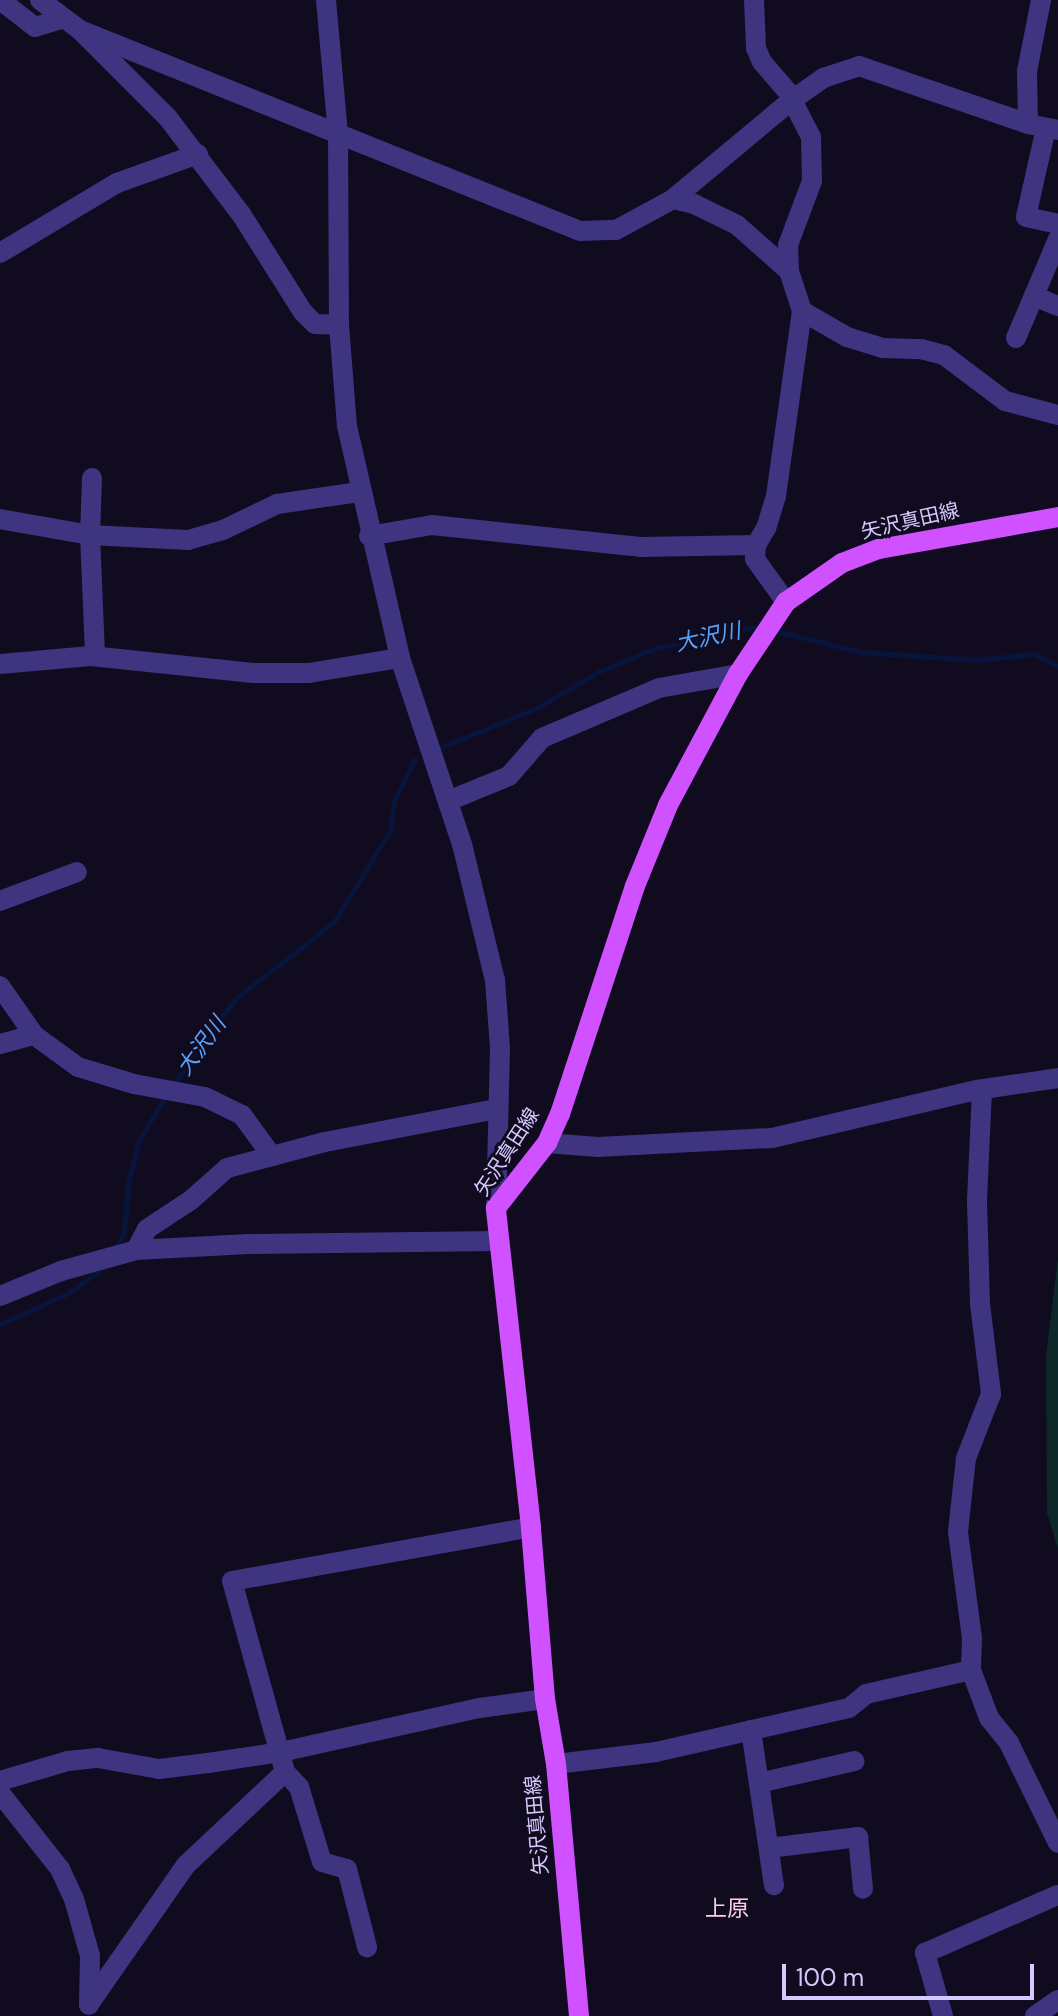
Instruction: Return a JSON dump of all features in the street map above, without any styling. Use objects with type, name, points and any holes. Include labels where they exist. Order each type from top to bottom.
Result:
[{"type":"main road","name":"矢沢真田線","points":[[579,2016],[556,1764],[545,1699],[531,1527],[497,1241],[496,1208],[547,1143],[575,1077],[635,886],[668,805],[738,674],[786,602],[842,563],[879,549],[1058,517]]},
{"type":"street","points":[[0,0],[35,27],[72,24],[338,135],[580,231],[616,230],[673,199],[793,99],[823,78],[859,66],[1044,128]]},
{"type":"street","points":[[40,0],[72,24],[168,118],[198,154],[303,312],[315,324],[339,325]]},
{"type":"street","points":[[326,0],[338,135],[342,388],[359,492],[400,658],[448,801],[495,980],[500,1048],[496,1208]]},
{"type":"street","points":[[754,0],[756,48],[762,62],[793,99],[811,137],[812,181],[788,245],[789,271],[802,311],[776,496],[766,528],[756,545],[758,567],[786,602]]},
{"type":"street","points":[[1041,0],[1027,71],[1044,128],[1026,217],[1058,224]]},
{"type":"street","points":[[0,253],[117,183],[198,154]]},
{"type":"street","points":[[673,199],[694,204],[737,225],[789,271]]},
{"type":"street","points":[[1016,338],[1058,239]]},
{"type":"street","points":[[1034,296],[1058,306]]},
{"type":"street","points":[[802,311],[859,341],[883,348],[921,349],[944,355],[1005,401],[1058,415]]},
{"type":"street","points":[[92,478],[90,535],[95,656]]},
{"type":"street","points":[[0,519],[90,535],[188,540],[223,530],[277,504],[359,492]]},
{"type":"street","points":[[369,536],[432,525],[640,547],[756,545]]},
{"type":"street","points":[[0,664],[57,656],[95,656],[267,673],[355,668],[400,658]]},
{"type":"street","points":[[448,801],[509,776],[542,738],[659,688],[738,674]]},
{"type":"street","points":[[0,901],[77,872]]},
{"type":"street","points":[[0,986],[34,1035],[78,1067],[134,1084],[205,1097],[242,1115],[272,1156]]},
{"type":"street","points":[[0,1044],[34,1035]]},
{"type":"street","points":[[547,1143],[598,1147],[772,1138],[982,1090],[1058,1078]]},
{"type":"street","points":[[982,1090],[977,1202],[979,1275],[991,1394],[966,1458],[958,1532],[972,1638],[971,1670],[989,1718],[1009,1743],[1058,1840]]},
{"type":"street","points":[[136,1250],[147,1229],[191,1200],[227,1168],[497,1109]]},
{"type":"street","points":[[0,1296],[61,1271],[136,1250],[248,1244],[497,1241]]},
{"type":"street","points":[[367,1947],[347,1869],[322,1862],[299,1787],[283,1762],[232,1581],[531,1527]]},
{"type":"street","points":[[556,1764],[656,1752],[849,1708],[866,1694],[971,1670]]},
{"type":"street","points":[[0,1781],[68,1761],[98,1758],[159,1769],[283,1762],[480,1708],[545,1699]]},
{"type":"street","points":[[751,1730],[774,1885]]},
{"type":"street","points":[[759,1783],[855,1761]]},
{"type":"street","points":[[87,2010],[186,1865],[283,1762]]},
{"type":"street","points":[[0,1793],[53,1858],[74,1899],[90,1956],[87,2010]]},
{"type":"street","points":[[769,1848],[858,1837],[863,1889]]},
{"type":"street","points":[[943,2016],[925,1953],[1058,1895]]},
{"type":"street","points":[[1035,2016],[1058,2000]]},
{"type":"green space","points":[[1058,1258],[1058,1549],[1047,1513],[1046,1356]]},
{"type":"waterway","name":"大沢川","points":[[442,747],[537,708],[598,672],[656,648],[756,627]]},
{"type":"waterway","name":"大沢川","points":[[776,631],[861,652],[977,660],[1034,654],[1058,666]]},
{"type":"waterway","name":"大沢川","points":[[173,1085],[235,999],[334,922],[391,829],[393,804],[414,760]]},
{"type":"waterway","name":"大沢川","points":[[115,1249],[124,1232],[128,1184],[139,1140],[167,1094]]},
{"type":"waterway","name":"大沢川","points":[[0,1324],[67,1294],[107,1265]]},
{"type":"district","name":"上原","points":[[727,1909]]}]
